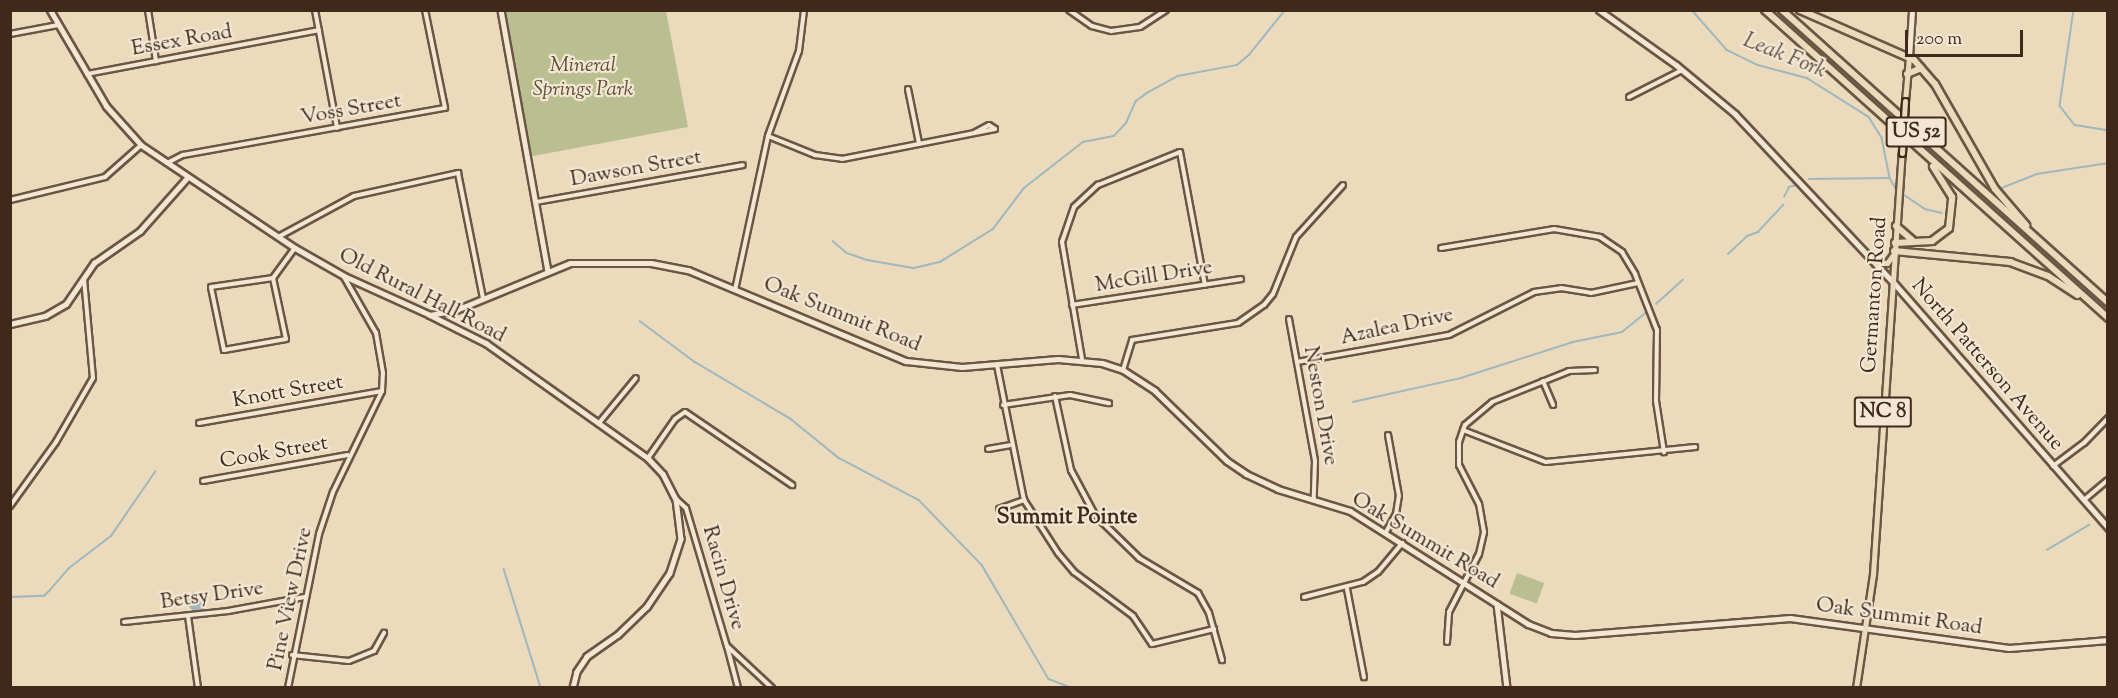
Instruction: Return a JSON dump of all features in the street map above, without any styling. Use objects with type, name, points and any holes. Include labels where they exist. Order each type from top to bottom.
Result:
[{"type":"highway","name":"US 52","points":[[1765,10],[2108,318]]},
{"type":"highway","name":"US 52","points":[[1782,10],[2108,303]]},
{"type":"highway","points":[[1800,10],[1852,36],[1909,57],[1921,68],[1935,84],[1995,189],[2051,252]]},
{"type":"highway","points":[[1908,74],[1921,68]]},
{"type":"highway","points":[[1895,243],[1939,239],[1949,228],[1953,213],[1948,188],[1919,150]]},
{"type":"highway","points":[[1896,226],[1912,240]]},
{"type":"highway","points":[[1894,252],[1983,257],[2019,264],[2057,281],[2108,318]]},
{"type":"main road","name":"Old Rural Hall Road","points":[[50,10],[85,74],[113,117],[141,145],[187,178],[280,236],[295,248],[344,276],[430,315]]},
{"type":"main road","name":"North Patterson Avenue","points":[[1599,10],[1682,70],[1735,114],[1893,282],[2108,528]]},
{"type":"main road","name":"Germanton Road","points":[[1856,687],[1867,630],[1912,10]]},
{"type":"main road","points":[[1875,263],[1887,263],[1894,252]]},
{"type":"main road","name":"Oak Summit Road","points":[[430,315],[456,310],[548,270],[592,261],[651,263],[688,270],[906,361],[962,368],[1082,359],[1124,370],[1155,391],[1234,466],[1272,486],[1350,511],[1537,628],[1567,635],[1790,618],[2009,648],[2108,640]]},
{"type":"street","points":[[148,10],[156,61]]},
{"type":"street","points":[[315,10],[338,128]]},
{"type":"street","name":"Voss Street","points":[[167,164],[183,155],[445,108],[425,10]]},
{"type":"street","points":[[501,10],[548,270]]},
{"type":"street","points":[[735,290],[768,136],[800,51],[804,10]]},
{"type":"street","points":[[1070,10],[1092,26],[1111,31],[1140,27],[1166,10]]},
{"type":"street","points":[[10,34],[58,25]]},
{"type":"street","name":"Essex Road","points":[[85,74],[319,30]]},
{"type":"street","points":[[1629,97],[1682,70]]},
{"type":"street","points":[[908,89],[919,143]]},
{"type":"street","points":[[768,136],[828,158],[858,157],[974,133],[991,133],[995,129],[989,125],[974,133]]},
{"type":"street","points":[[10,200],[105,177],[141,145]]},
{"type":"street","points":[[1082,359],[1062,242],[1074,207],[1098,184],[1180,152],[1205,285]]},
{"type":"street","name":"Dawson Street","points":[[535,202],[743,165]]},
{"type":"street","points":[[280,236],[354,196],[458,173],[483,298]]},
{"type":"street","points":[[10,324],[58,309],[99,258],[148,224],[187,178]]},
{"type":"street","points":[[1124,370],[1132,340],[1238,323],[1264,305],[1273,294],[1296,237],[1343,185]]},
{"type":"street","points":[[1441,248],[1548,230],[1569,231],[1600,237],[1613,245],[1629,260],[1657,330],[1656,401],[1664,452]]},
{"type":"street","points":[[273,278],[286,339],[224,350],[211,287],[273,278],[295,248]]},
{"type":"street","points":[[344,276],[376,333],[383,373],[382,391]]},
{"type":"street","points":[[10,506],[56,442],[93,378],[84,279]]},
{"type":"street","name":"McGill Drive","points":[[1072,305],[1241,279]]},
{"type":"street","name":"Azalea Drive","points":[[1297,362],[1449,335],[1534,291],[1561,288],[1591,293],[1638,283]]},
{"type":"street","name":"Old Rural Hall Road","points":[[430,315],[486,343],[648,458],[663,474],[676,499],[681,538],[670,573],[647,607],[618,635],[587,657],[577,672],[573,687]]},
{"type":"street","name":"Neston Drive","points":[[1289,319],[1315,461],[1314,498]]},
{"type":"street","points":[[997,365],[1010,445],[1024,500],[1074,572],[1133,616],[1152,644],[1214,629]]},
{"type":"street","points":[[1448,642],[1449,612],[1479,554],[1484,532],[1479,504],[1459,465],[1462,430],[1481,408],[1576,369],[1595,370]]},
{"type":"street","points":[[599,424],[636,378]]},
{"type":"street","points":[[1543,381],[1553,405]]},
{"type":"street","name":"Knott Street","points":[[199,423],[382,391]]},
{"type":"street","name":"Pine View Drive","points":[[288,687],[292,655],[325,517],[349,455],[376,409],[382,391]]},
{"type":"street","points":[[1003,405],[1055,396],[1085,396],[1109,403]]},
{"type":"street","points":[[1055,396],[1071,470],[1095,515],[1139,558],[1198,593],[1214,629],[1222,660]]},
{"type":"street","points":[[648,458],[675,419],[686,412],[792,485]]},
{"type":"street","points":[[2053,466],[2084,443],[2108,418]]},
{"type":"street","points":[[1462,430],[1541,461],[1664,452],[1695,447]]},
{"type":"street","points":[[1386,532],[1396,514],[1399,496],[1388,435]]},
{"type":"street","points":[[988,449],[1010,445]]},
{"type":"street","name":"Cook Street","points":[[203,481],[349,455]]},
{"type":"street","points":[[2083,500],[2108,480]]},
{"type":"street","name":"Racin Drive","points":[[676,499],[686,508],[727,646],[772,687]]},
{"type":"street","points":[[999,509],[1024,500]]},
{"type":"street","points":[[1304,597],[1347,589],[1378,572],[1402,543]]},
{"type":"street","points":[[1347,589],[1364,677]]},
{"type":"street","name":"Betsy Drive","points":[[124,622],[188,616],[305,597]]},
{"type":"street","points":[[1497,604],[1507,687]]},
{"type":"street","points":[[188,616],[198,687]]},
{"type":"street","points":[[292,655],[349,661],[374,651],[384,633]]},
{"type":"street","points":[[727,646],[738,687]]},
{"type":"green space","name":"Mineral Springs Park","points":[[502,11],[666,11],[688,127],[528,157]]},
{"type":"green space","points":[[1517,573],[1544,583],[1537,604],[1509,594]]},
{"type":"water","points":[[193,591],[204,607],[203,611],[195,613],[185,602]]},
{"type":"waterway","points":[[833,241],[847,253],[867,260],[914,268],[940,262],[993,229],[1024,188],[1083,142],[1114,136],[1126,123],[1136,101],[1147,93],[1178,76],[1237,65],[1249,55],[1285,10]]},
{"type":"waterway","name":"Leak Fork","points":[[1692,10],[1727,50],[1758,65],[1807,78],[1869,117],[1882,138],[1890,178],[1896,189]]},
{"type":"waterway","points":[[2074,10],[2060,106],[2075,125],[2108,130]]},
{"type":"waterway","name":"Leak Fork","points":[[1999,189],[2037,174],[2108,163]]},
{"type":"waterway","points":[[1809,179],[1889,178]]},
{"type":"waterway","points":[[1784,197],[1789,187],[1797,185]]},
{"type":"waterway","name":"Leak Fork","points":[[1903,194],[1925,209],[1942,213]]},
{"type":"waterway","points":[[1728,254],[1747,236],[1758,232],[1783,205]]},
{"type":"waterway","points":[[1656,304],[1683,280]]},
{"type":"waterway","points":[[1353,402],[1461,378],[1573,342],[1622,332],[1647,312]]},
{"type":"waterway","points":[[640,321],[695,362],[791,419],[839,458],[919,500],[982,565],[1049,679],[1072,688]]},
{"type":"waterway","points":[[10,597],[44,596],[69,568],[111,536],[155,472]]},
{"type":"waterway","points":[[2047,550],[2089,525]]},
{"type":"waterway","points":[[504,569],[541,688]]},
{"type":"district","name":"Summit Pointe","points":[[1067,519]]}]
